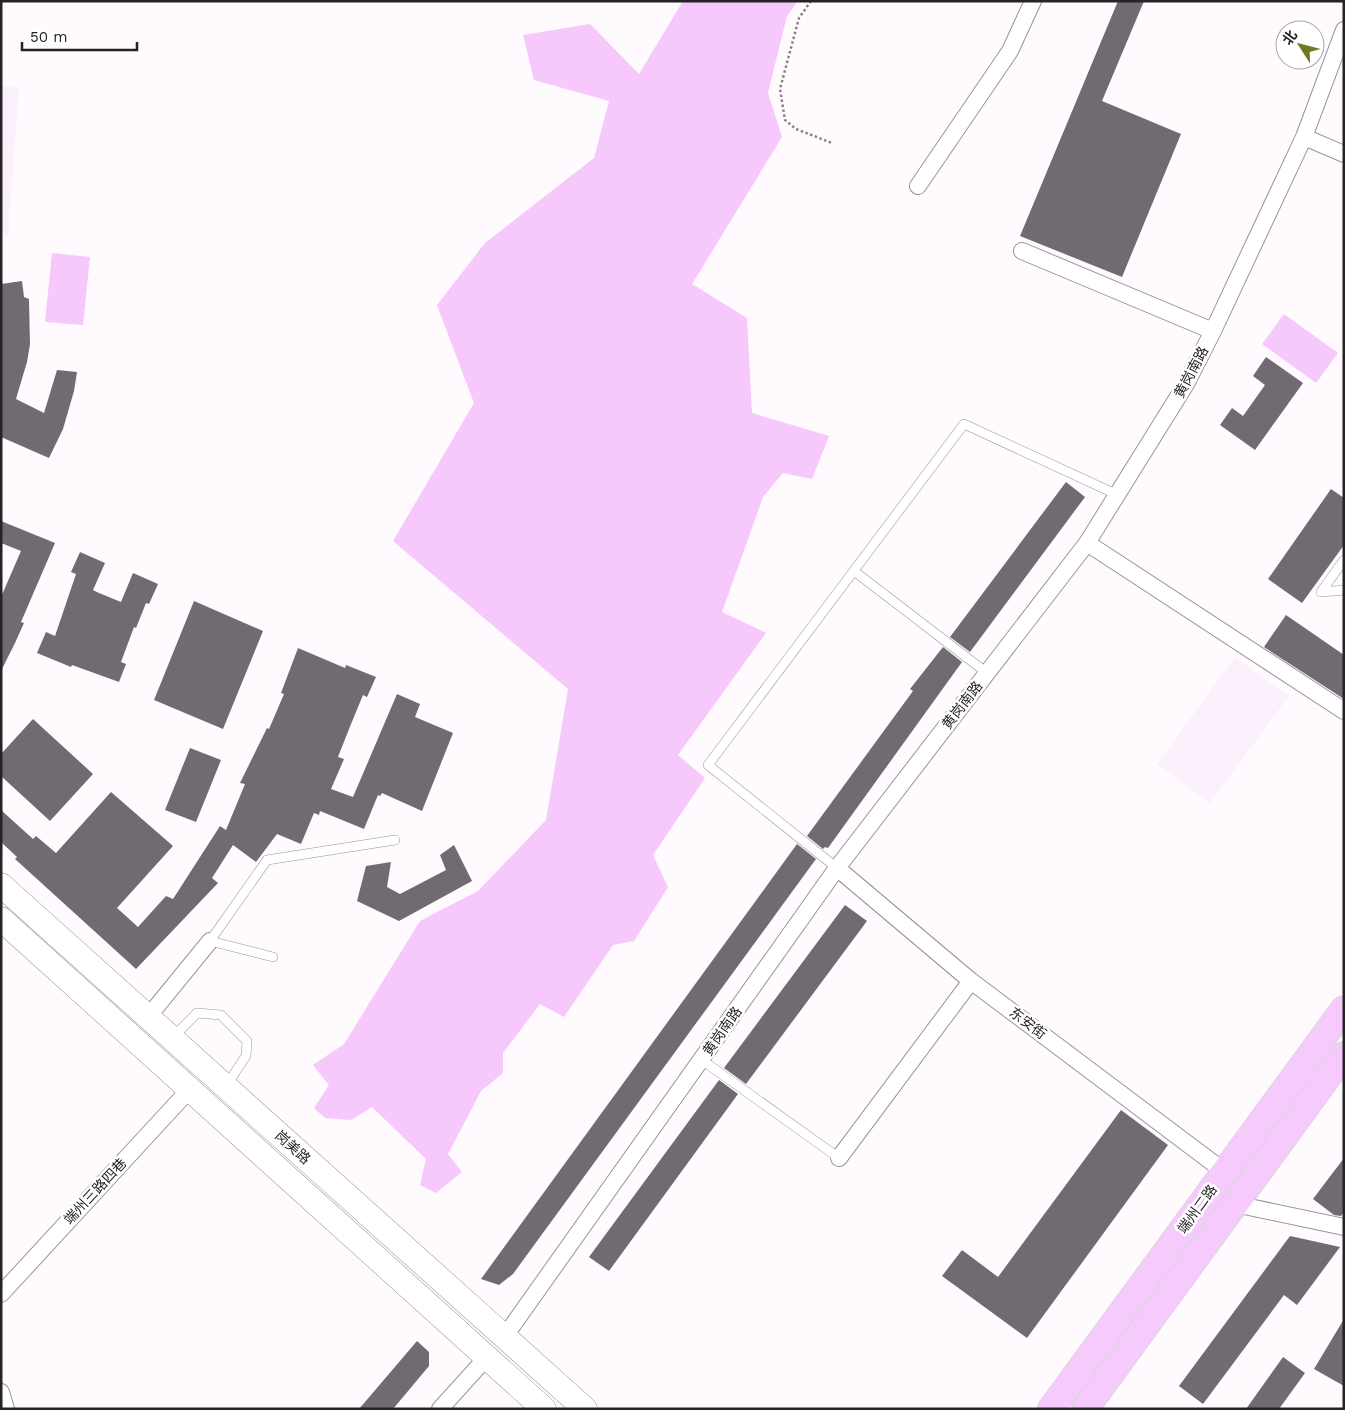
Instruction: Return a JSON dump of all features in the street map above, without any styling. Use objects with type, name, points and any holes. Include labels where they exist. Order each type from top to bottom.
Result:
[{"type":"main road","name":"岗美路","points":[[1,885],[585,1409]]},
{"type":"main road","name":"岗美路","points":[[1,919],[544,1409]]},
{"type":"main road","name":"端州二路","points":[[1051,1409],[1344,1009]]},
{"type":"main road","name":"端州二路","points":[[1087,1406],[1344,1055]]},
{"type":"main road","points":[[1066,1388],[1087,1406]]},
{"type":"street","points":[[918,186],[1010,51],[1033,1]]},
{"type":"street","name":"黄岗南路","points":[[505,1336],[837,868],[1087,543],[1118,495],[1186,384],[1213,331],[1304,137],[1344,30]]},
{"type":"street","points":[[1304,137],[1344,154]]},
{"type":"street","points":[[1022,251],[1213,331]]},
{"type":"street","points":[[1087,543],[1344,711]]},
{"type":"street","name":"东安街","points":[[837,868],[971,981],[1225,1172]]},
{"type":"street","points":[[148,1017],[210,940]]},
{"type":"street","points":[[839,1158],[971,981]]},
{"type":"street","name":"端州三路四巷","points":[[1,1294],[190,1089]]},
{"type":"street","points":[[1235,1204],[1344,1227]]},
{"type":"street","points":[[440,1409],[486,1356]]},
{"type":"street","points":[[1,1392],[6,1409]]},
{"type":"lane","points":[[837,868],[708,765],[964,424],[1118,495]]},
{"type":"lane","points":[[1344,560],[1321,592],[1344,590]]},
{"type":"lane","points":[[854,571],[987,673]]},
{"type":"lane","points":[[272,957],[210,940],[267,860],[395,840]]},
{"type":"lane","points":[[172,1038],[197,1013],[221,1015],[247,1041],[246,1056],[226,1087]]},
{"type":"lane","points":[[702,1060],[839,1158]]},
{"type":"path","points":[[811,1],[799,18],[780,89],[785,120],[796,130],[832,143]]},
{"type":"shaded area","points":[[683,1],[798,1],[787,16],[768,93],[782,137],[692,284],[747,318],[752,413],[829,436],[812,479],[783,473],[763,497],[722,612],[766,633],[678,755],[705,778],[653,855],[668,887],[634,941],[613,945],[564,1017],[540,1004],[503,1053],[503,1073],[481,1091],[448,1154],[462,1172],[436,1193],[420,1185],[426,1159],[372,1107],[351,1120],[325,1118],[314,1108],[329,1085],[313,1065],[344,1044],[420,921],[478,891],[546,820],[568,689],[393,541],[474,403],[437,305],[485,243],[594,158],[609,101],[534,80],[523,35],[590,24],[639,74]]},
{"type":"shaded area","points":[[1,86],[19,87],[8,236],[1,235]]},
{"type":"shaded area","points":[[52,253],[90,257],[83,325],[45,322]]},
{"type":"shaded area","points":[[1284,314],[1338,353],[1316,383],[1262,344]]},
{"type":"shaded area","points":[[1235,657],[1289,696],[1210,803],[1157,764]]},
{"type":"building","points":[[1118,1],[1144,1],[1102,101],[1181,134],[1122,277],[1020,236]]},
{"type":"building","points":[[22,281],[24,297],[29,299],[30,344],[27,362],[16,399],[44,413],[57,370],[77,372],[74,391],[63,429],[49,458],[1,437],[1,284]]},
{"type":"building","points":[[1266,357],[1303,383],[1255,450],[1220,425],[1232,408],[1243,416],[1265,385],[1253,376]]},
{"type":"building","points":[[1066,482],[1085,497],[970,652],[950,637]]},
{"type":"building","points":[[1331,489],[1344,498],[1344,545],[1302,603],[1268,579]]},
{"type":"building","points":[[1,521],[55,543],[21,622],[24,623],[1,671],[1,597],[21,551],[1,543]]},
{"type":"building","points":[[80,552],[105,563],[93,590],[99,593],[121,602],[133,573],[158,584],[149,604],[146,603],[136,628],[134,627],[121,662],[126,664],[119,682],[72,665],[71,667],[37,653],[46,632],[55,636],[76,574],[71,572]]},
{"type":"building","points":[[194,601],[263,631],[223,729],[154,700]]},
{"type":"building","points":[[1286,615],[1344,655],[1344,699],[1264,647]]},
{"type":"building","points":[[943,647],[962,662],[828,848],[825,847],[823,849],[807,836],[913,691],[910,689]]},
{"type":"building","points":[[298,648],[345,668],[346,665],[376,677],[367,697],[363,695],[349,729],[338,757],[344,759],[331,789],[353,797],[397,694],[420,704],[415,717],[453,733],[422,811],[382,793],[380,796],[378,795],[364,829],[320,811],[319,815],[314,813],[301,844],[277,834],[256,862],[233,845],[212,878],[218,883],[136,969],[15,859],[17,857],[1,842],[1,810],[33,839],[36,836],[56,853],[111,792],[173,846],[117,908],[138,927],[166,896],[173,899],[220,826],[226,830],[245,784],[240,783],[267,728],[269,729],[284,694],[281,693]]},
{"type":"building","points":[[33,719],[93,774],[50,821],[1,776],[1,754]]},
{"type":"building","points":[[190,748],[221,760],[196,822],[165,810]]},
{"type":"building","points":[[797,844],[816,859],[513,1274],[499,1285],[481,1279]]},
{"type":"building","points":[[454,845],[472,881],[399,921],[357,901],[366,866],[391,862],[387,887],[400,894],[446,870],[440,855]]},
{"type":"building","points":[[845,905],[867,921],[746,1084],[724,1068]]},
{"type":"building","points":[[719,1080],[738,1094],[609,1271],[589,1257]]},
{"type":"building","points":[[1121,1110],[1168,1145],[1027,1338],[942,1276],[962,1250],[998,1277]]},
{"type":"building","points":[[1344,1158],[1344,1212],[1341,1216],[1334,1215],[1313,1199]]},
{"type":"building","points":[[1290,1236],[1340,1247],[1297,1305],[1284,1295],[1203,1404],[1179,1386]]},
{"type":"building","points":[[1344,1319],[1344,1386],[1314,1369]]},
{"type":"building","points":[[417,1341],[429,1352],[429,1366],[393,1409],[359,1409]]},
{"type":"building","points":[[1283,1357],[1305,1373],[1279,1409],[1246,1409]]}]
